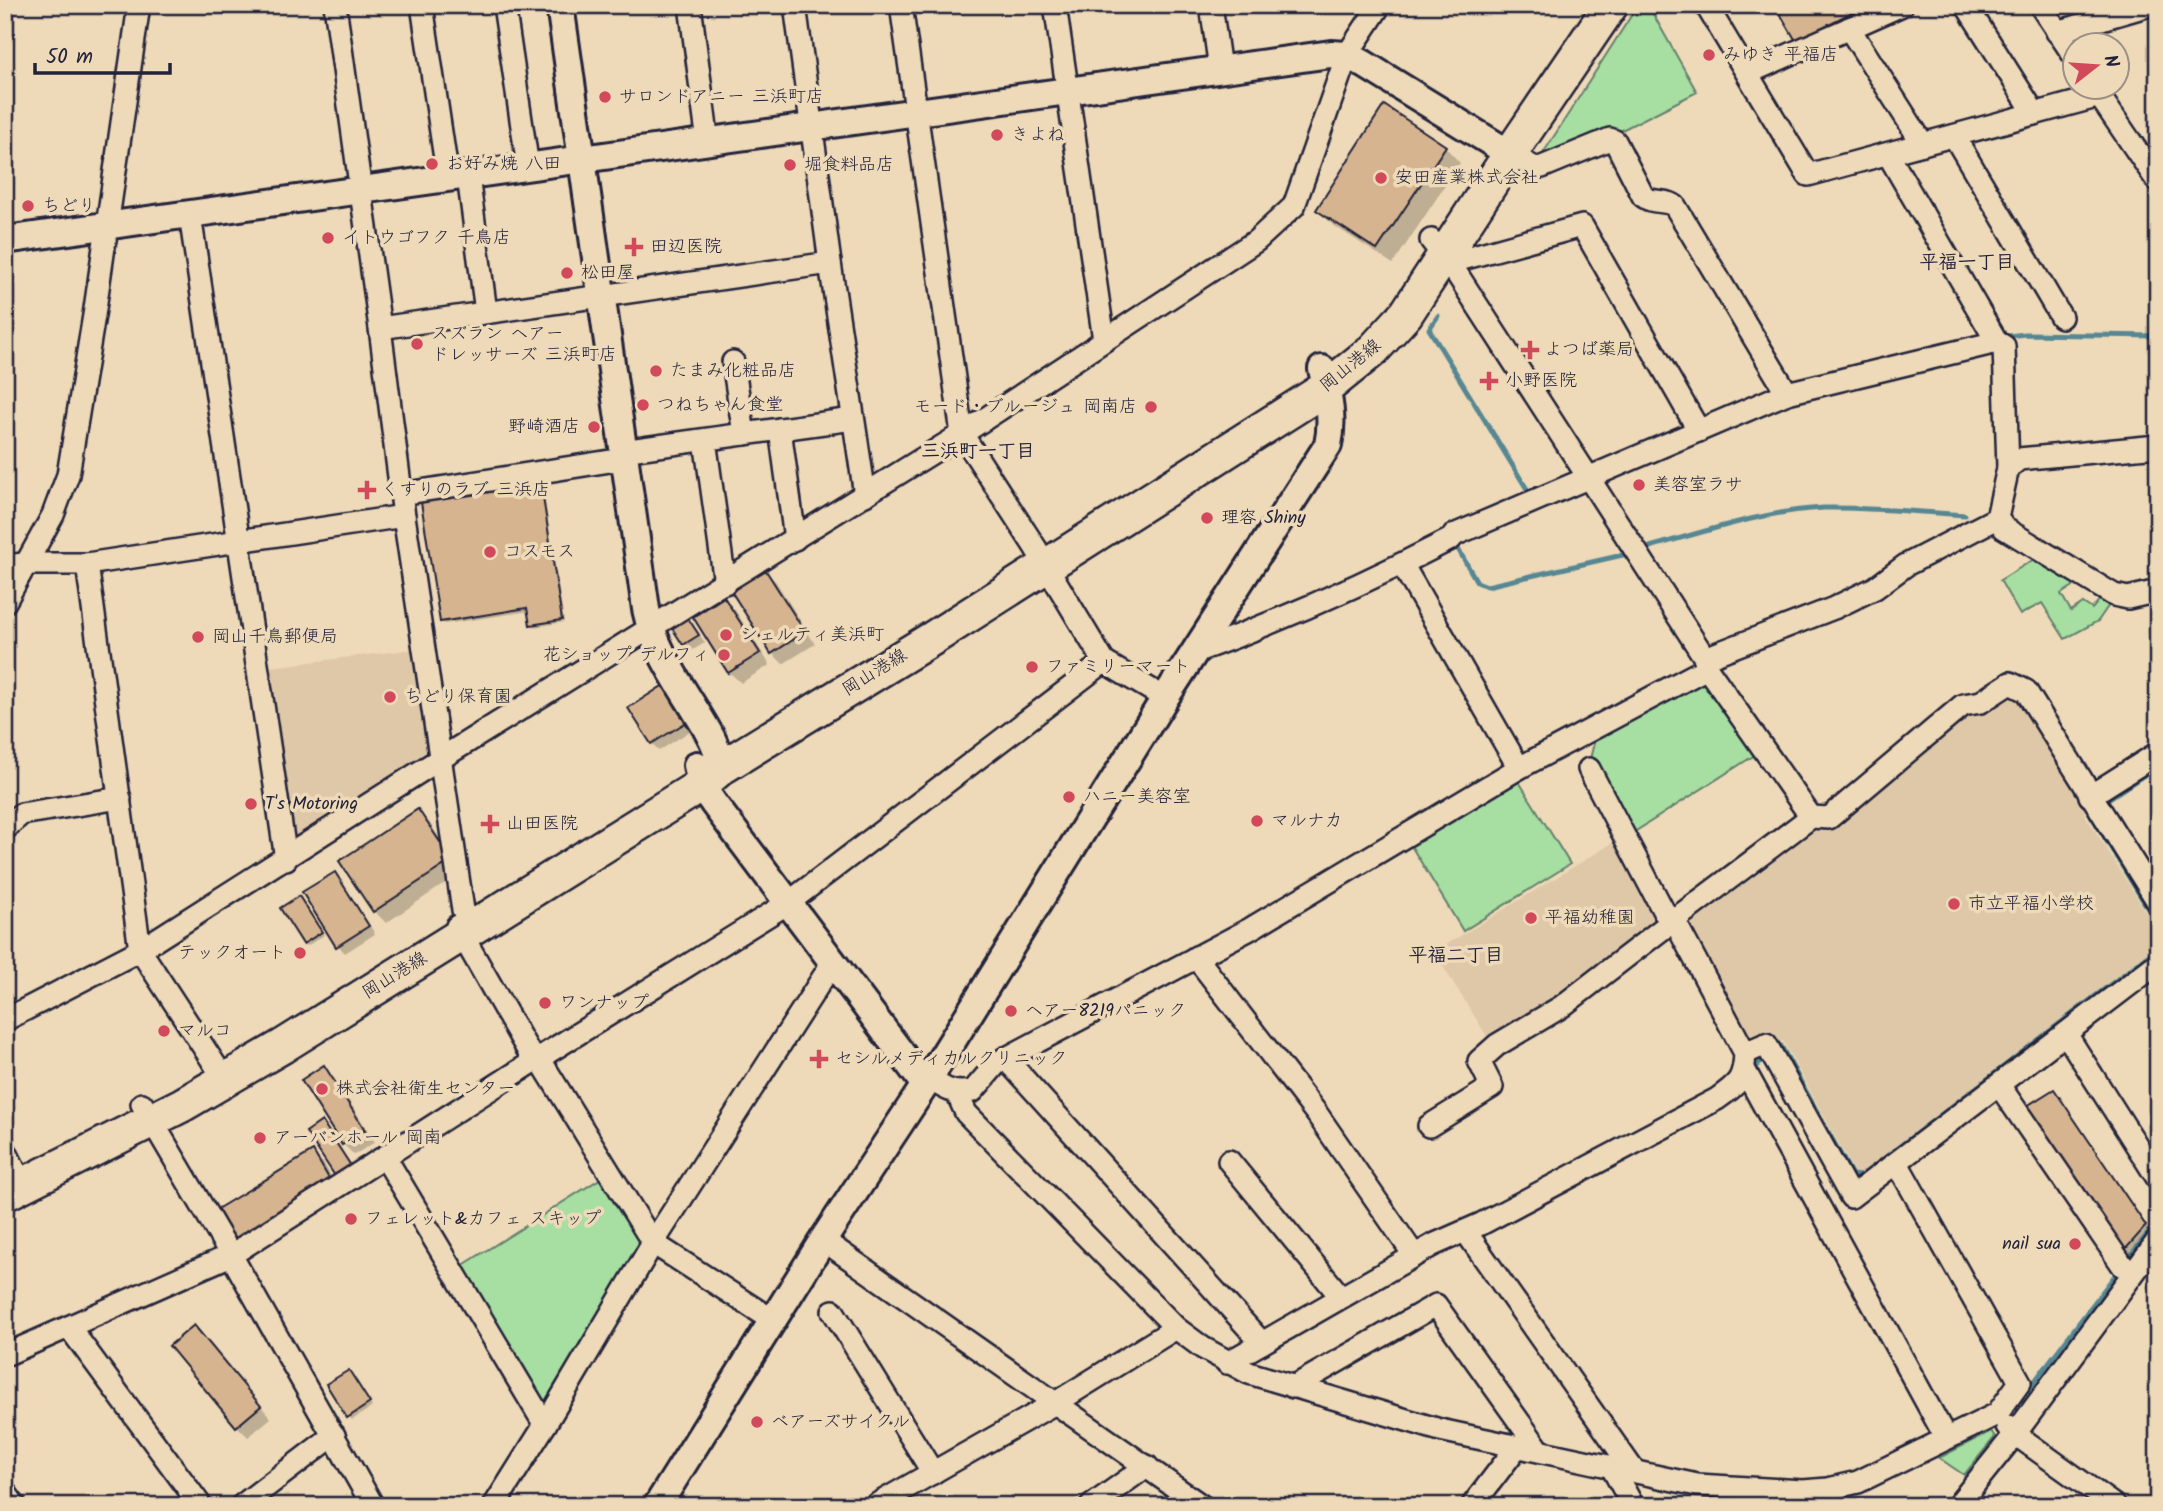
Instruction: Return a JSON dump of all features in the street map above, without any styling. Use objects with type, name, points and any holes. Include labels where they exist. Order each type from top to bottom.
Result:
[{"type":"main road","name":"岡山港線","points":[[11,1174],[146,1112],[220,1072],[319,1001],[463,922],[1324,378],[1440,253],[1584,5]]},
{"type":"main road","name":"岡山港線","points":[[1501,148],[1611,5]]},
{"type":"street","points":[[5,602],[15,565],[53,515],[68,475],[139,5]]},
{"type":"street","points":[[335,5],[404,516],[463,922],[536,1060],[653,1243],[774,1321]]},
{"type":"street","points":[[422,5],[486,312]]},
{"type":"street","points":[[504,5],[528,167]]},
{"type":"street","points":[[560,5],[650,630],[709,766],[788,903],[927,1082],[945,1089],[957,1093],[973,1091],[997,1062],[1250,929],[1520,768],[1706,663],[1875,589],[1906,565],[2000,522]]},
{"type":"street","points":[[690,5],[708,143]]},
{"type":"street","points":[[795,5],[864,495]]},
{"type":"street","points":[[901,5],[962,434],[1041,556],[1104,662],[1165,698]]},
{"type":"street","points":[[1055,5],[1104,340]]},
{"type":"street","points":[[1211,5],[1220,69]]},
{"type":"street","points":[[5,1020],[140,950],[440,759],[962,434],[1256,241],[1294,206],[1348,55],[1380,5]]},
{"type":"street","points":[[1706,5],[1808,175],[2035,114],[2069,102]]},
{"type":"street","points":[[1748,73],[1902,5]]},
{"type":"street","points":[[1966,5],[2035,114]]},
{"type":"street","points":[[2040,5],[2062,39]]},
{"type":"street","points":[[2057,32],[2150,5]]},
{"type":"street","points":[[1849,28],[1923,144]]},
{"type":"street","points":[[5,240],[1220,69],[1331,54],[1348,55],[1535,168],[1610,139],[1615,141],[1643,196],[1670,202],[1675,206],[1785,390]]},
{"type":"street","points":[[2104,102],[2158,182]]},
{"type":"street","points":[[1954,136],[2061,317]]},
{"type":"street","points":[[1888,154],[1995,339],[2004,346],[2008,468],[2000,522]]},
{"type":"street","points":[[190,215],[286,859]]},
{"type":"street","points":[[1696,427],[1582,226],[1440,253],[1706,663],[1811,817]]},
{"type":"street","points":[[380,328],[830,263]]},
{"type":"street","points":[[1195,652],[1258,629],[1402,564],[1453,537],[1696,427],[1785,390],[1995,339]]},
{"type":"street","points":[[733,362],[744,434]]},
{"type":"street","points":[[657,1506],[823,1240],[927,1082],[1165,698],[1328,445],[1332,416],[1324,378]]},
{"type":"street","points":[[401,494],[705,440],[853,419]]},
{"type":"street","points":[[780,429],[795,539]]},
{"type":"street","points":[[705,440],[725,583]]},
{"type":"street","points":[[2008,468],[2019,459],[2158,446]]},
{"type":"street","points":[[15,565],[87,564],[404,516]]},
{"type":"street","points":[[2000,522],[2114,596],[2128,598],[2158,591]]},
{"type":"street","points":[[87,564],[140,950],[220,1072]]},
{"type":"street","points":[[1402,564],[1520,768]]},
{"type":"street","points":[[5,1355],[231,1255],[788,903],[1104,662]]},
{"type":"street","points":[[1429,1126],[1492,1087],[1479,1061],[1497,1045],[1561,1007],[1811,817],[1829,817],[1963,705],[1981,702],[2010,683],[2026,691],[2158,902]]},
{"type":"street","points":[[2095,803],[2156,760]]},
{"type":"street","points":[[1589,769],[1664,912],[1674,920],[1746,1069],[1945,1438]]},
{"type":"street","points":[[5,829],[21,814],[120,798]]},
{"type":"street","points":[[1196,957],[1317,1114],[1414,1255]]},
{"type":"street","points":[[494,1506],[545,1426],[653,1243],[833,962]]},
{"type":"street","points":[[1227,1363],[1414,1255],[1433,1245],[1469,1236],[1717,1099],[1739,1083],[1746,1069],[1766,1044],[1850,1197],[2158,963]]},
{"type":"street","points":[[2066,1034],[2158,1180]]},
{"type":"street","points":[[1006,1058],[1262,1343]]},
{"type":"street","points":[[1999,1084],[2123,1266]]},
{"type":"street","points":[[957,1093],[966,1113],[1176,1328],[1227,1363],[1293,1387],[1440,1430],[1697,1485],[1803,1492],[1828,1489],[1858,1482],[1945,1438],[2005,1423],[2158,1240]]},
{"type":"street","points":[[146,1112],[231,1255],[373,1506]]},
{"type":"street","points":[[385,1157],[545,1426]]},
{"type":"street","points":[[1229,1161],[1341,1297]]},
{"type":"street","points":[[1897,1163],[2020,1382],[2005,1423],[1958,1506]]},
{"type":"street","points":[[1469,1236],[1634,1471]]},
{"type":"street","points":[[823,1240],[1200,1505]]},
{"type":"street","points":[[1293,1387],[1436,1305],[1540,1451]]},
{"type":"street","points":[[832,1311],[933,1473]]},
{"type":"street","points":[[69,1327],[201,1506]]},
{"type":"street","points":[[874,1506],[1057,1402],[1176,1328]]},
{"type":"street","points":[[2005,1423],[2115,1506]]},
{"type":"street","points":[[241,1506],[334,1435]]},
{"type":"street","points":[[1474,1505],[1517,1447]]},
{"type":"street","points":[[1611,1465],[1633,1506]]},
{"type":"street","points":[[1091,1506],[1147,1466]]},
{"type":"street","points":[[5,1492],[15,1506]]},
{"type":"shaded area","points":[[415,649],[430,757],[291,844],[262,668]]},
{"type":"shaded area","points":[[2006,697],[2020,701],[2088,810],[2084,813],[2158,931],[2158,945],[1861,1173],[1855,1173],[1783,1041],[1775,1045],[1767,1031],[1756,1037],[1742,1030],[1689,931],[1694,918],[1804,835],[1834,825],[1967,714],[1984,712]]},
{"type":"shaded area","points":[[1619,839],[1658,913],[1654,925],[1541,1005],[1542,1008],[1488,1038],[1434,952]]},
{"type":"green space","points":[[1638,5],[1648,5],[1697,92],[1618,132],[1615,129],[1547,159],[1542,155]]},
{"type":"green space","points":[[2041,555],[2113,599],[2098,621],[2065,639],[2042,603],[2020,615],[2000,580]],"holes":[[[2078,583],[2101,598],[2092,609],[2083,603],[2071,611],[2061,594]]]},
{"type":"green space","points":[[1702,683],[1708,683],[1758,753],[1628,836],[1590,759],[1595,739]]},
{"type":"green space","points":[[1518,780],[1570,864],[1463,931],[1410,844]]},
{"type":"green space","points":[[603,1177],[643,1244],[541,1409],[460,1267]]},
{"type":"green space","points":[[1991,1431],[1995,1437],[1964,1475],[1939,1458]]},
{"type":"building","points":[[1775,5],[1866,5],[1796,41]]},
{"type":"building","name":"安田産業株式会社","points":[[1384,105],[1446,146],[1377,250],[1316,210]]},
{"type":"building","name":"コスモス","points":[[540,478],[562,620],[530,625],[527,608],[440,622],[420,496]]},
{"type":"building","points":[[765,569],[805,632],[771,654],[731,591]]},
{"type":"building","name":"シェルティ美浜町","points":[[724,597],[760,653],[728,673],[693,617]]},
{"type":"building","points":[[686,615],[699,635],[683,645],[670,625]]},
{"type":"building","points":[[667,683],[690,720],[651,744],[628,708]]},
{"type":"building","points":[[418,809],[452,860],[373,912],[339,861]]},
{"type":"building","points":[[335,872],[369,926],[336,947],[302,892]]},
{"type":"building","points":[[299,896],[322,932],[303,944],[280,908]]},
{"type":"building","points":[[324,1065],[365,1130],[342,1145],[301,1080]]},
{"type":"building","points":[[2054,1089],[2146,1226],[2124,1251],[2022,1109]]},
{"type":"building","points":[[322,1121],[353,1169],[337,1179],[306,1132]]},
{"type":"building","points":[[313,1151],[331,1182],[235,1239],[217,1209]]},
{"type":"building","points":[[194,1325],[261,1406],[236,1427],[169,1346]]},
{"type":"building","points":[[349,1370],[370,1403],[347,1418],[326,1384]]},
{"type":"waterway","points":[[1438,316],[1429,329],[1532,494]]},
{"type":"waterway","points":[[2000,337],[2025,334],[2158,336]]},
{"type":"waterway","points":[[1650,547],[1736,523],[1802,510],[1859,508],[1965,515]]},
{"type":"waterway","points":[[1454,542],[1477,582],[1487,586],[1627,554]]},
{"type":"waterway","points":[[2102,803],[2158,766]]},
{"type":"waterway","points":[[2094,809],[2089,812],[2158,925]]},
{"type":"waterway","points":[[1776,1049],[1781,1046],[1852,1175],[1861,1176],[2158,948]]},
{"type":"waterway","points":[[1751,1073],[1768,1054]]},
{"type":"waterway","points":[[2125,1262],[2158,1221]]},
{"type":"waterway","points":[[1997,1441],[2013,1410],[2119,1270]]},
{"type":"place","name":"みゆき 平福店","points":[[1709,55]]},
{"type":"place","name":"サロンドアニー 三浜町店","points":[[605,97]]},
{"type":"place","name":"きよね","points":[[997,135]]},
{"type":"place","name":"お好み焼 八田","points":[[432,164]]},
{"type":"place","name":"堀食料品店","points":[[790,165]]},
{"type":"place","name":"安田産業株式会社","points":[[1381,178]]},
{"type":"place","name":"ちどり","points":[[28,206]]},
{"type":"place","name":"イトウゴフク 千鳥店","points":[[328,238]]},
{"type":"place","name":"田辺医院","points":[[634,247]]},
{"type":"place","name":"松田屋","points":[[567,273]]},
{"type":"place","name":"スズラン ヘアー ドレッサーズ 三浜町店","points":[[417,344]]},
{"type":"place","name":"よつば薬局","points":[[1530,350]]},
{"type":"place","name":"たまみ化粧品店","points":[[656,371]]},
{"type":"place","name":"小野医院","points":[[1489,381]]},
{"type":"place","name":"つねちゃん食堂","points":[[643,405]]},
{"type":"place","name":"モード・ブルージュ 岡南店","points":[[1151,407]]},
{"type":"place","name":"野崎酒店","points":[[594,427]]},
{"type":"place","name":"美容室ラサ","points":[[1639,485]]},
{"type":"place","name":"くすりのラブ 三浜店","points":[[367,490]]},
{"type":"place","name":"理容 Shiny","points":[[1207,518]]},
{"type":"place","name":"コスモス","points":[[490,552]]},
{"type":"place","name":"シェルティ美浜町","points":[[726,635]]},
{"type":"place","name":"岡山千鳥郵便局","points":[[198,637]]},
{"type":"place","name":"花ショップ デルフィ","points":[[724,655]]},
{"type":"place","name":"ファミリーマート","points":[[1032,667]]},
{"type":"place","name":"ちどり保育園","points":[[390,697]]},
{"type":"place","name":"ハニー美容室","points":[[1069,797]]},
{"type":"place","name":"T's Motoring","points":[[251,804]]},
{"type":"place","name":"マルナカ","points":[[1257,821]]},
{"type":"place","name":"山田医院","points":[[490,824]]},
{"type":"place","name":"市立平福小学校","points":[[1954,904]]},
{"type":"place","name":"平福幼稚園","points":[[1531,918]]},
{"type":"place","name":"テックオート","points":[[300,953]]},
{"type":"place","name":"ワンナップ","points":[[545,1003]]},
{"type":"place","name":"ヘアー8219パニック","points":[[1011,1011]]},
{"type":"place","name":"マルコ","points":[[164,1031]]},
{"type":"place","name":"セシルメディカルクリニック","points":[[819,1059]]},
{"type":"place","name":"株式会社衛生センター","points":[[322,1089]]},
{"type":"place","name":"アーバンホール 岡南","points":[[260,1138]]},
{"type":"place","name":"フェレット&カフェ スキップ","points":[[351,1219]]},
{"type":"place","name":"nail sua","points":[[2075,1244]]},
{"type":"place","name":"ベアーズサイクル","points":[[757,1422]]},
{"type":"district","name":"平福一丁目","points":[[1967,263]]},
{"type":"district","name":"三浜町一丁目","points":[[978,452]]},
{"type":"district","name":"平福二丁目","points":[[1456,956]]}]
